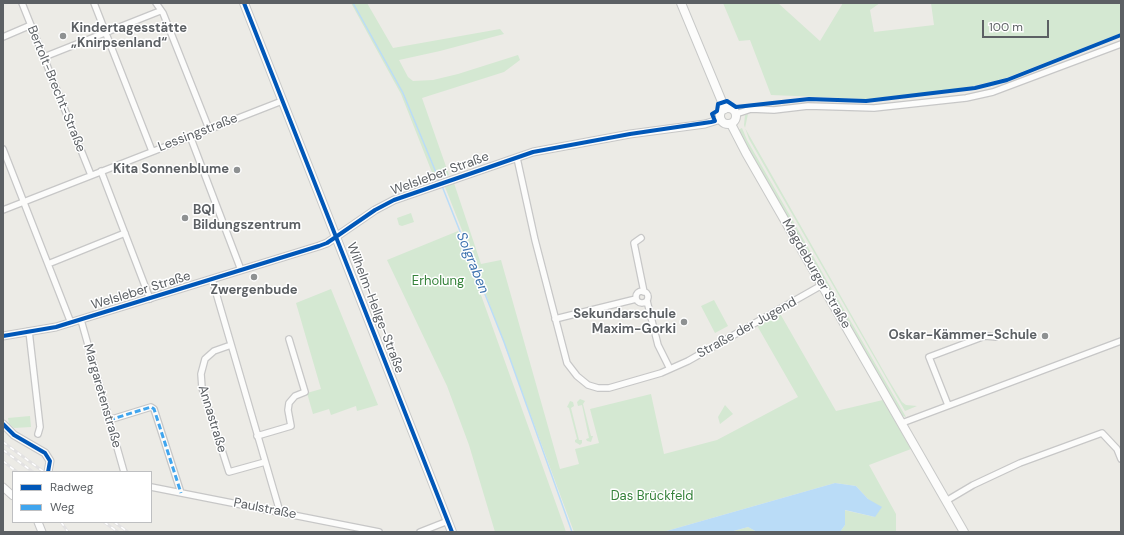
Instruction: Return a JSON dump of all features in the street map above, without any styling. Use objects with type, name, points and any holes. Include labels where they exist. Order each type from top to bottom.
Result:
[{"type":"main road","name":"Wilhelm-Hellge-Straße","points":[[244,3],[452,532]]},
{"type":"main road","points":[[681,3],[725,109]]},
{"type":"main road","points":[[725,109],[732,109],[736,114],[736,119],[731,124],[726,124],[721,120],[721,113],[725,109]]},
{"type":"main road","name":"Magdeburger Straße","points":[[731,124],[964,532]]},
{"type":"street","name":"Bertolt-Brecht-Straße","points":[[22,3],[91,175]]},
{"type":"street","points":[[94,3],[152,151]]},
{"type":"street","points":[[156,3],[160,11],[163,13],[209,129]]},
{"type":"street","points":[[44,57],[160,11]]},
{"type":"street","points":[[3,37],[31,25]]},
{"type":"street","points":[[736,114],[752,109],[774,110],[808,106],[874,108],[966,98],[993,92],[1121,44]]},
{"type":"street","name":"Lessingstraße","points":[[3,210],[282,101]]},
{"type":"street","name":"Welsleber Straße","points":[[3,336],[56,327],[81,320],[319,246],[336,237],[381,207],[440,183],[516,158],[552,148],[705,124],[721,120]]},
{"type":"street","points":[[190,136],[241,270]]},
{"type":"street","points":[[3,149],[71,322]]},
{"type":"street","name":"Straße der Jugend","points":[[516,158],[555,320],[567,363],[577,376],[588,385],[598,388],[609,388],[646,379],[670,370],[822,285]]},
{"type":"street","points":[[101,171],[150,298]]},
{"type":"street","points":[[48,264],[125,233]]},
{"type":"street","points":[[641,238],[634,243],[644,292],[647,295],[647,301],[658,344],[670,370]]},
{"type":"street","points":[[212,280],[280,512]]},
{"type":"street","points":[[636,299],[638,293],[644,292]]},
{"type":"street","points":[[555,320],[636,299]]},
{"type":"street","points":[[636,299],[641,303],[647,301]]},
{"type":"street","name":"Margaretenstraße","points":[[81,320],[124,471]]},
{"type":"street","points":[[29,331],[40,428],[38,434]]},
{"type":"street","points":[[948,406],[929,357],[985,336],[996,337]]},
{"type":"street","points":[[258,436],[291,426],[288,410],[289,403],[295,396],[305,392],[289,339]]},
{"type":"street","points":[[902,423],[1121,341]]},
{"type":"street","name":"Annastraße","points":[[231,345],[214,351],[205,359],[201,374],[202,388],[229,472],[265,462]]},
{"type":"street","points":[[109,420],[151,407],[154,409],[181,492]]},
{"type":"street","points":[[3,424],[14,435],[43,451],[49,458],[49,469]]},
{"type":"street","points":[[946,501],[973,485],[1020,463],[1102,433],[1117,449],[1121,459]]},
{"type":"street","points":[[3,487],[12,495]]},
{"type":"street","name":"Paulstraße","points":[[152,487],[379,532]]},
{"type":"street","points":[[420,532],[448,521]]},
{"type":"green space","points":[[351,3],[367,3],[393,48],[500,29],[504,34],[399,60],[408,77],[413,81],[433,80],[458,74],[518,55],[520,60],[504,72],[422,98],[449,175],[435,180],[401,94]]},
{"type":"green space","points":[[723,3],[778,3],[820,41],[843,3],[880,3],[870,10],[874,32],[934,25],[931,3],[1121,3],[1121,33],[1006,78],[973,86],[866,99],[771,95],[750,40],[739,41]]},
{"type":"green space","points":[[748,114],[745,128],[745,115]]},
{"type":"green space","points":[[742,128],[747,140],[834,293],[831,295],[738,130]]},
{"type":"green space","points":[[745,128],[902,402],[906,405],[917,406],[905,411],[749,139]]},
{"type":"green space","name":"Das Brückfeld","points":[[454,183],[481,264],[501,260],[560,469],[579,464],[575,449],[599,443],[590,409],[651,394],[664,454],[717,440],[798,397],[755,322],[778,310],[836,411],[883,400],[911,449],[869,465],[896,514],[896,532],[840,532],[845,525],[844,510],[875,517],[868,499],[856,486],[835,483],[663,532],[574,532],[445,187]]},
{"type":"green space","points":[[411,213],[414,222],[402,226],[399,225],[397,218]]},
{"type":"green space","name":"Erholung","points":[[458,231],[566,532],[495,532],[469,445],[447,386],[387,260]]},
{"type":"green space","points":[[331,289],[378,405],[357,411],[356,406],[331,415],[329,409],[313,414],[307,393],[321,389],[296,303]]},
{"type":"green space","points":[[835,294],[906,417],[902,416],[831,296]]},
{"type":"green space","points":[[714,300],[728,326],[715,333],[701,306]]},
{"type":"green space","points":[[580,399],[585,401],[583,404],[591,436],[593,436],[591,442],[587,441],[586,439],[589,438],[582,405],[578,406],[577,402]]},
{"type":"green space","points":[[570,401],[573,402],[574,406],[571,408],[579,440],[582,440],[580,445],[575,442],[577,439],[569,408],[567,407]]},
{"type":"green space","points":[[725,405],[733,414],[720,424],[718,417]]},
{"type":"green space","points":[[30,416],[31,427],[14,428],[9,424],[8,418]]},
{"type":"green space","points":[[748,527],[757,532],[730,532]]},
{"type":"water","points":[[835,483],[856,486],[868,499],[882,507],[875,517],[845,510],[845,525],[840,532],[757,532],[748,527],[730,532],[663,532]]},
{"type":"waterway","name":"Solgraben","points":[[353,3],[403,93],[440,182]]},
{"type":"waterway","name":"Solgraben","points":[[442,186],[504,342],[572,532]]},
{"type":"railway","points":[[3,442],[43,471]]},
{"type":"railway","points":[[3,450],[32,471]]},
{"type":"railway","points":[[3,461],[16,471]]},
{"type":"railway","points":[[62,523],[68,532]]},
{"type":"railway","points":[[105,523],[118,532]]},
{"type":"railway","points":[[115,523],[128,532]]},
{"type":"marked path","points":[[109,420],[151,407],[154,409],[181,493]]},
{"type":"cycle path","points":[[244,3],[452,532]]},
{"type":"cycle path","points":[[3,336],[56,327],[319,246],[327,243],[375,210],[394,200],[533,152],[630,134],[715,121],[712,114],[717,111],[718,104],[727,101],[736,107],[809,99],[866,101],[975,88],[1007,80],[1121,35]]},
{"type":"cycle path","points":[[3,424],[14,435],[45,453],[50,461],[48,471]]},
{"type":"place","name":"Kindertagesstätte „Knirpsenland“","points":[[63,36]]},
{"type":"place","name":"Kita Sonnenblume","points":[[237,170]]},
{"type":"place","name":"BQI Bildungszentrum","points":[[185,218]]},
{"type":"place","name":"Zwergenbude","points":[[254,277]]},
{"type":"place","name":"Sekundarschule Maxim-Gorki","points":[[684,322]]},
{"type":"place","name":"Oskar-Kämmer-Schule","points":[[1045,336]]}]
